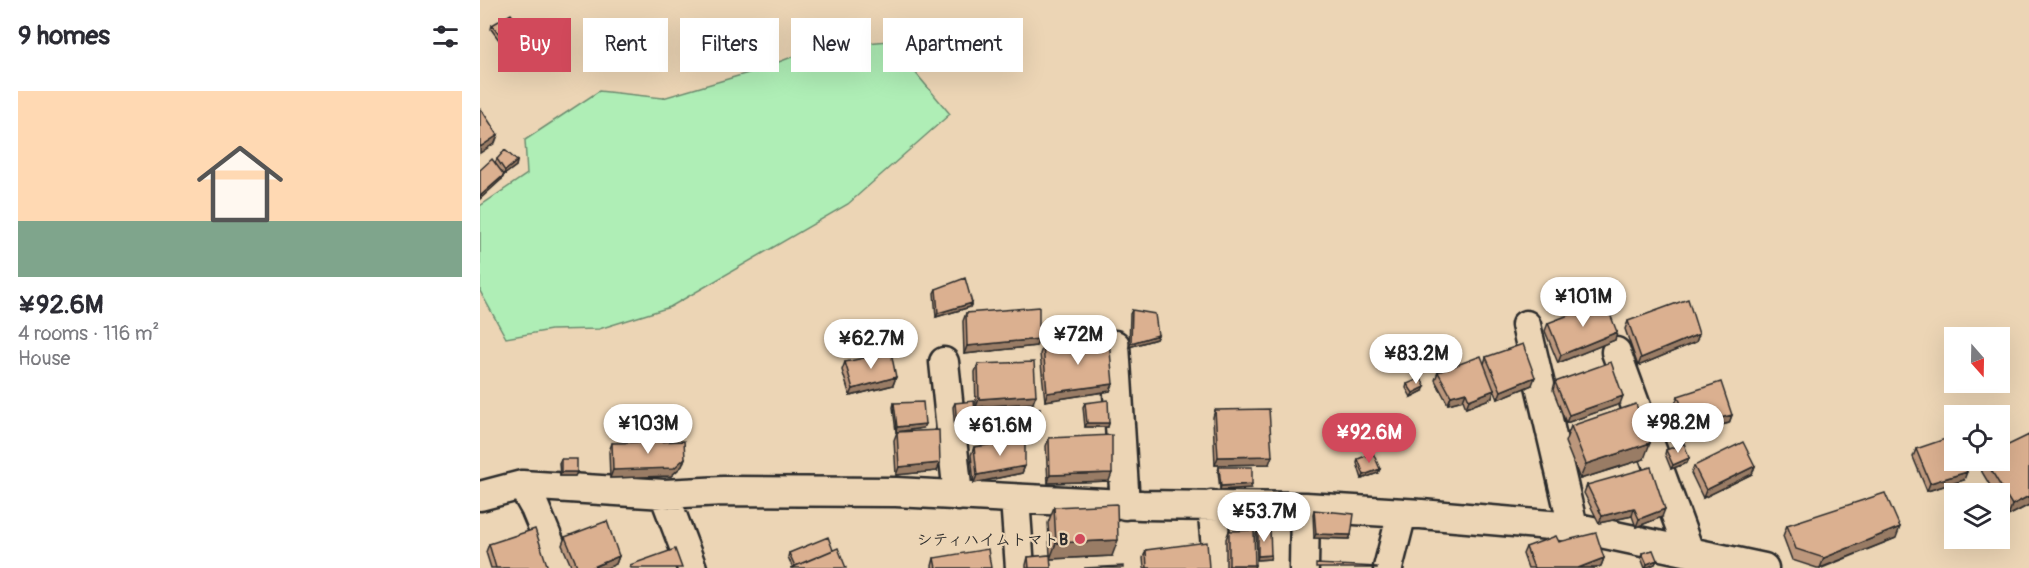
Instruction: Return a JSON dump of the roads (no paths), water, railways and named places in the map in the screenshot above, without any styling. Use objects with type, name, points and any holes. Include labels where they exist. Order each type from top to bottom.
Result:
[{"type":"street","points":[[1526,325],[1573,527]]},
{"type":"street","points":[[1115,345],[1125,505]]},
{"type":"street","points":[[1616,352],[1692,557]]},
{"type":"street","points":[[944,362],[958,496]]},
{"type":"street","points":[[480,496],[522,485],[664,494],[723,491],[896,492],[1125,505],[1305,507],[1573,527],[1692,557],[1764,568]]},
{"type":"street","points":[[522,485],[535,508],[560,568]]},
{"type":"street","points":[[664,494],[692,568]]},
{"type":"street","points":[[1015,499],[1020,568]]},
{"type":"street","points":[[1212,505],[1218,568]]},
{"type":"street","points":[[1305,507],[1305,568]]},
{"type":"street","points":[[1388,568],[1402,513]]},
{"type":"place","name":"シティハイムトマトB","points":[[1080,539]]}]
